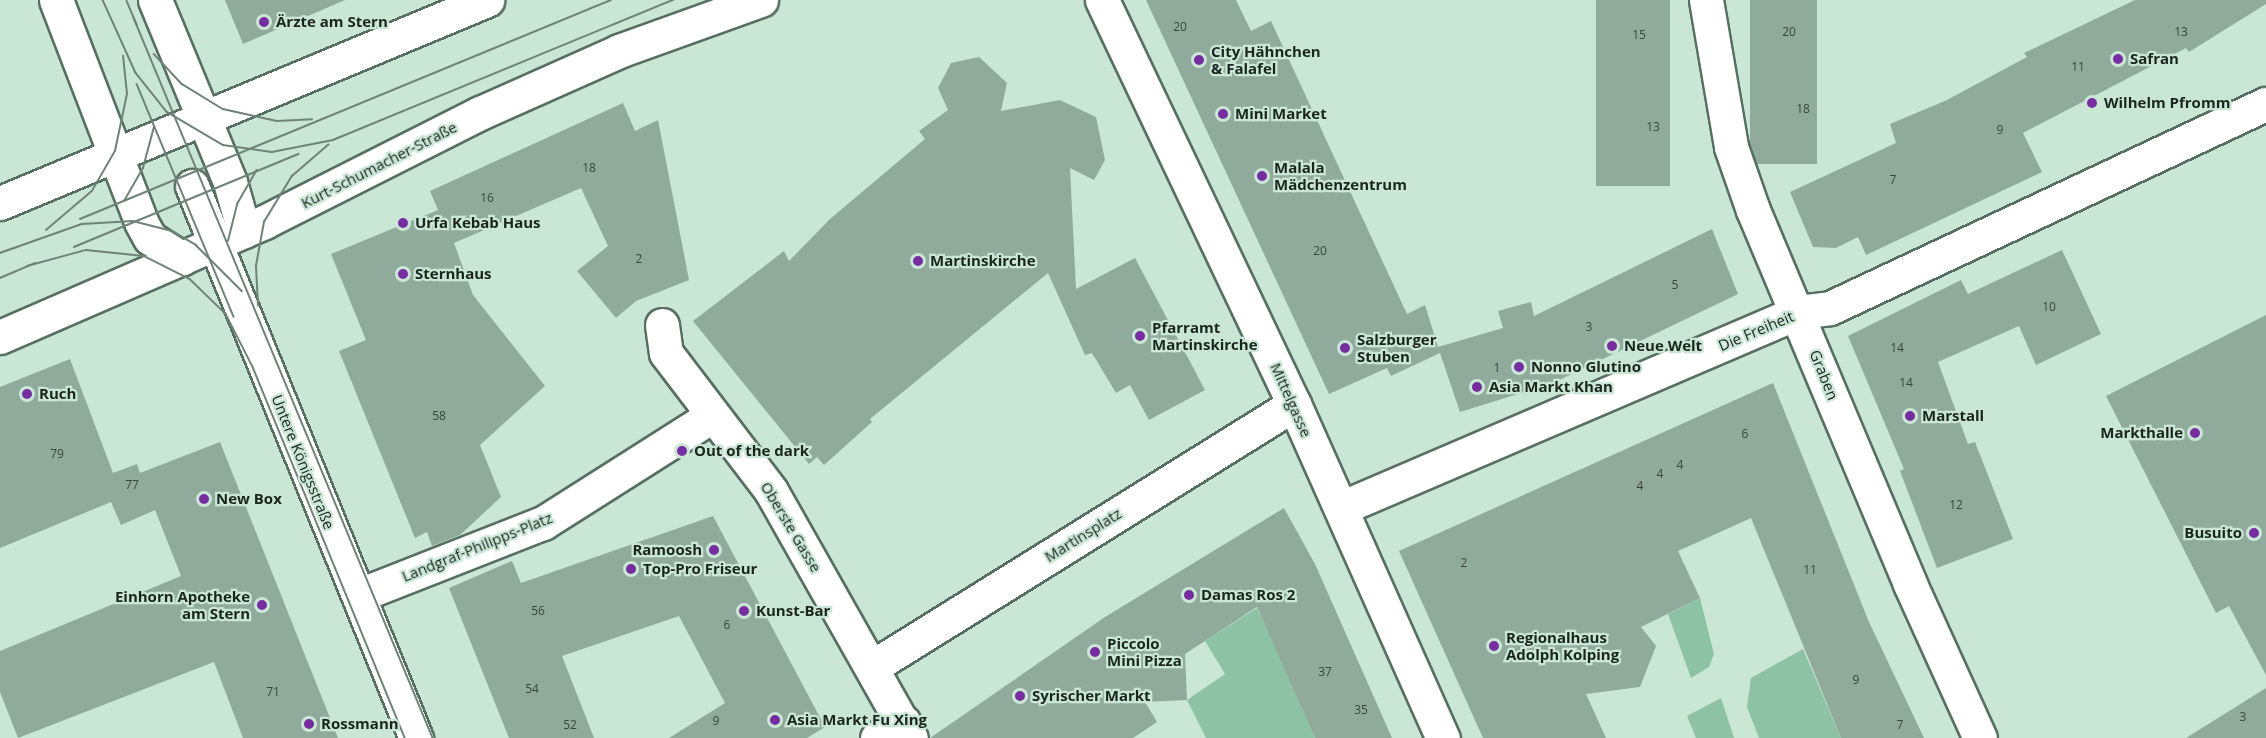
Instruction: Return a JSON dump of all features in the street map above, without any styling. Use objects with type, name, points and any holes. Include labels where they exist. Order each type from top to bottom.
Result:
[{"type":"street","points":[[56,0],[150,238],[182,259]]},
{"type":"street","points":[[154,0],[204,120],[230,237]]},
{"type":"street","points":[[0,203],[204,120],[487,0]]},
{"type":"street","name":"Kurt-Schumacher-Straße","points":[[0,337],[230,237],[480,113],[618,51],[760,0]]},
{"type":"street","name":"Mittelgasse","points":[[1102,0],[1294,404],[1443,738]]},
{"type":"street","name":"Graben","points":[[1706,0],[1731,147],[1910,584],[1980,738]]},
{"type":"street","name":"Die Freiheit","points":[[1341,508],[1798,312],[1830,308],[2266,104]]},
{"type":"street","name":"Untere Königsstraße","points":[[192,186],[230,237],[358,595],[416,738]]},
{"type":"street","name":"Oberste Gasse","points":[[662,325],[666,353],[771,491],[872,666],[897,732]]},
{"type":"street","name":"Martinsplatz","points":[[872,666],[1294,404]]},
{"type":"street","name":"Landgraf-Philipps-Platz","points":[[358,595],[543,523],[713,415]]},
{"type":"green space","points":[[1700,598],[1714,654],[1709,667],[1691,678],[1668,614]]},
{"type":"green space","points":[[1257,608],[1315,738],[1206,738],[1187,700],[1225,674],[1205,641]]},
{"type":"green space","points":[[1803,649],[1841,738],[1759,738],[1747,707],[1751,678]]},
{"type":"green space","points":[[1721,698],[1734,738],[1696,738],[1687,716]]},
{"type":"building","name":"Ärzte am Stern","points":[[225,0],[345,0],[243,44]]},
{"type":"building","points":[[1146,0],[1236,0],[1251,31],[1271,21],[1407,314],[1425,305],[1438,347],[1503,328],[1498,311],[1531,302],[1534,316],[1712,229],[1738,294],[1553,383],[1460,412],[1440,353],[1391,376],[1387,368],[1329,394]]},
{"type":"building","points":[[1596,0],[1670,0],[1670,186],[1596,186]]},
{"type":"building","points":[[1750,0],[1817,0],[1817,164],[1750,164]]},
{"type":"building","points":[[2135,0],[2266,0],[2266,4],[2189,52],[2186,48],[2023,133],[2042,172],[1866,255],[1858,237],[1836,248],[1813,247],[1790,192],[1896,143],[1890,124],[1947,100],[2027,57],[2024,53]]},
{"type":"building","name":"Martinskirche","points":[[979,57],[1007,83],[1001,111],[1060,100],[1096,117],[1105,160],[1094,180],[1070,168],[1076,289],[1135,258],[1205,390],[1149,420],[1130,385],[1116,393],[1092,353],[1085,355],[1048,273],[870,419],[872,422],[824,465],[817,457],[809,464],[693,321],[784,251],[789,261],[830,219],[925,139],[919,131],[948,110],[938,88],[951,63]]},
{"type":"building","points":[[623,103],[635,131],[658,120],[689,280],[636,301],[616,318],[577,271],[608,246],[581,188],[454,243],[473,295],[545,386],[480,445],[501,497],[460,535],[432,546],[427,532],[415,538],[339,351],[366,340],[331,254],[438,210],[430,191]]},
{"type":"building","points":[[2062,250],[2101,334],[2036,365],[2019,326],[1938,362],[1968,444],[1975,442],[2013,539],[1937,568],[1900,471],[1904,469],[1848,336],[1961,280],[1968,294]]},
{"type":"building","name":"Markthalle","points":[[2266,315],[2266,675],[2229,606],[2216,613],[2106,396]]},
{"type":"building","points":[[70,359],[113,473],[137,464],[140,473],[220,442],[338,738],[243,738],[214,662],[18,738],[0,692],[0,651],[181,576],[155,510],[121,525],[111,502],[0,548],[0,387]]},
{"type":"building","points":[[1773,383],[1869,622],[1924,738],[1841,738],[1751,518],[1678,551],[1700,598],[1641,627],[1656,646],[1640,687],[1586,694],[1606,738],[1483,738],[1399,551]]},
{"type":"building","points":[[1284,508],[1315,564],[1392,738],[1315,738],[1257,607],[1185,654],[1187,700],[1145,702],[1157,722],[1133,738],[930,738],[1105,617]]},
{"type":"building","points":[[713,516],[825,727],[807,738],[669,738],[725,703],[679,616],[562,656],[594,738],[509,738],[449,588],[512,561],[521,583]]},
{"type":"building","points":[[2266,688],[2266,738],[2186,738]]},
{"type":"tram line","points":[[103,0],[136,73],[167,112],[223,145],[272,152],[333,140],[673,0]]},
{"type":"tram line","points":[[80,219],[611,0]]},
{"type":"tram line","points":[[127,1],[137,25]]},
{"type":"tram line","points":[[134,18],[433,738]]},
{"type":"tram line","points":[[154,54],[182,84],[223,109],[277,121],[312,119]]},
{"type":"tram line","points":[[46,230],[92,191],[115,151],[127,94],[123,56]]},
{"type":"tram line","points":[[137,84],[234,317]]},
{"type":"tram line","points":[[124,201],[143,168],[154,127]]},
{"type":"tram line","points":[[258,306],[256,266],[264,222],[292,176],[328,145]]},
{"type":"tram line","points":[[74,247],[298,154]]},
{"type":"tram line","points":[[228,241],[237,204],[257,170]]},
{"type":"tram line","points":[[0,253],[82,224],[133,221],[172,231],[196,245],[242,291]]},
{"type":"tram line","points":[[27,266],[86,250],[144,256],[190,279],[226,314],[253,367],[405,738]]},
{"type":"tram line","points":[[0,278],[35,263]]},
{"type":"place","name":"Ärzte am Stern","points":[[264,22]]},
{"type":"place","name":"Safran","points":[[2118,59]]},
{"type":"place","name":"City Hähnchen & Falafel","points":[[1199,60]]},
{"type":"place","name":"Wilhelm Pfromm","points":[[2092,103]]},
{"type":"place","name":"Mini Market","points":[[1223,114]]},
{"type":"place","name":"Malala Mädchenzentrum","points":[[1262,176]]},
{"type":"place","name":"Urfa Kebab Haus","points":[[403,223]]},
{"type":"place","name":"Martinskirche","points":[[918,261]]},
{"type":"place","name":"Sternhaus","points":[[403,274]]},
{"type":"place","name":"Pfarramt Martinskirche","points":[[1140,336]]},
{"type":"place","name":"Neue Welt","points":[[1612,346]]},
{"type":"place","name":"Salzburger Stuben","points":[[1345,348]]},
{"type":"place","name":"Nonno Glutino","points":[[1519,367]]},
{"type":"place","name":"Asia Markt Khan","points":[[1477,387]]},
{"type":"place","name":"Ruch","points":[[27,394]]},
{"type":"place","name":"Marstall","points":[[1910,416]]},
{"type":"place","name":"Markthalle","points":[[2195,433]]},
{"type":"place","name":"Out of the dark","points":[[682,451]]},
{"type":"place","name":"New Box","points":[[204,499]]},
{"type":"place","name":"Busuito","points":[[2254,533]]},
{"type":"place","name":"Ramoosh","points":[[714,550]]},
{"type":"place","name":"Top-Pro Friseur","points":[[631,569]]},
{"type":"place","name":"Damas Ros 2","points":[[1189,595]]},
{"type":"place","name":"Einhorn Apotheke am Stern","points":[[262,605]]},
{"type":"place","name":"Kunst-Bar","points":[[744,611]]},
{"type":"place","name":"Regionalhaus Adolph Kolping","points":[[1494,646]]},
{"type":"place","name":"Piccolo Mini Pizza","points":[[1095,652]]},
{"type":"place","name":"Syrischer Markt","points":[[1020,696]]},
{"type":"place","name":"Asia Markt Fu Xing","points":[[775,720]]},
{"type":"place","name":"Rossmann","points":[[309,724]]}]
